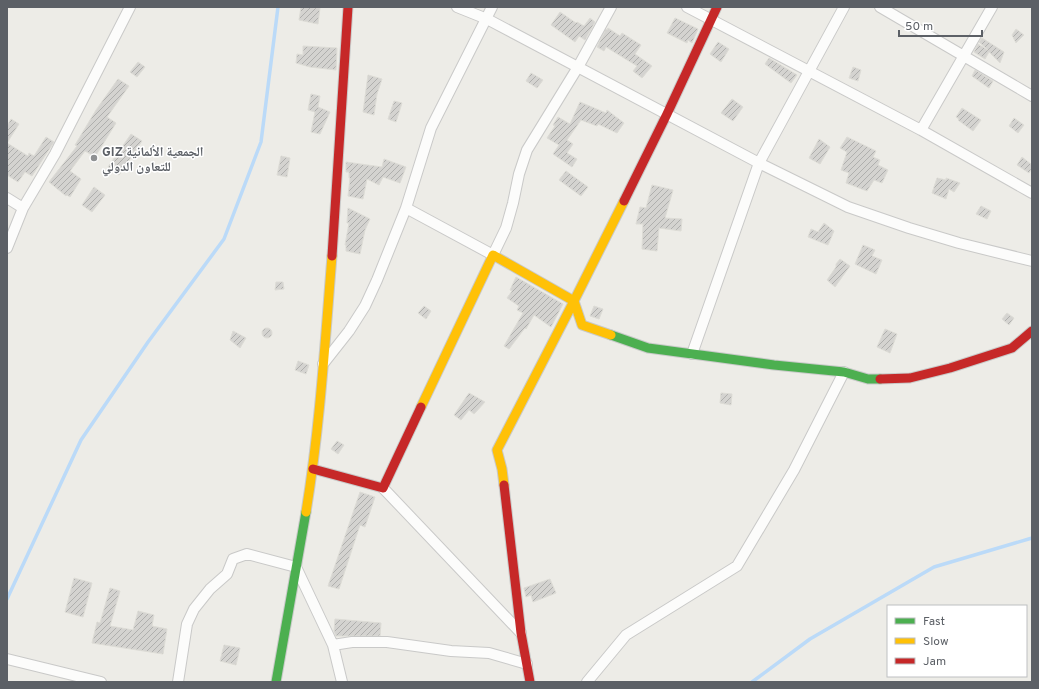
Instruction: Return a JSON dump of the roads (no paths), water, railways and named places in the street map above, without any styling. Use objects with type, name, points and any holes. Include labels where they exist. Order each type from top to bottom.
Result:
[{"type":"street","points":[[7,248],[23,208],[55,154],[130,7]]},
{"type":"street","points":[[276,682],[318,426],[335,207],[348,7]]},
{"type":"street","points":[[457,7],[487,18],[759,163],[848,207],[959,243],[1032,261]]},
{"type":"street","points":[[322,364],[349,331],[365,306],[406,208],[431,128],[492,7]]},
{"type":"street","points":[[383,488],[506,228],[519,174],[527,150],[578,66],[611,7]]},
{"type":"street","points":[[687,7],[921,130],[1032,193]]},
{"type":"street","points":[[530,682],[521,632],[502,469],[497,450],[574,300],[717,7]]},
{"type":"street","points":[[692,354],[759,163],[844,7]]},
{"type":"street","points":[[880,7],[1032,96]]},
{"type":"street","points":[[921,130],[992,7]]},
{"type":"street","points":[[7,198],[23,208]]},
{"type":"street","points":[[406,208],[574,300],[582,325],[648,348],[774,365],[844,372],[868,379],[910,378],[950,368],[1012,348],[1032,331]]},
{"type":"street","points":[[586,682],[626,635],[737,566],[794,470],[844,372]]},
{"type":"street","points":[[312,469],[383,488],[521,632]]},
{"type":"street","points":[[178,682],[189,617],[210,589],[227,574],[233,559],[247,554],[296,567],[333,645],[342,682]]},
{"type":"street","points":[[333,645],[352,642],[387,642],[451,651],[489,653],[527,664]]},
{"type":"street","points":[[7,659],[81,680],[100,682]]},
{"type":"waterway","points":[[7,599],[81,440],[148,342],[224,239],[261,142],[278,7]]},
{"type":"waterway","points":[[752,682],[810,639],[934,567],[1032,538]]},
{"type":"place","name":"GIZ الجمعية الألمانية للتعاون الدولي","points":[[94,158]]}]
